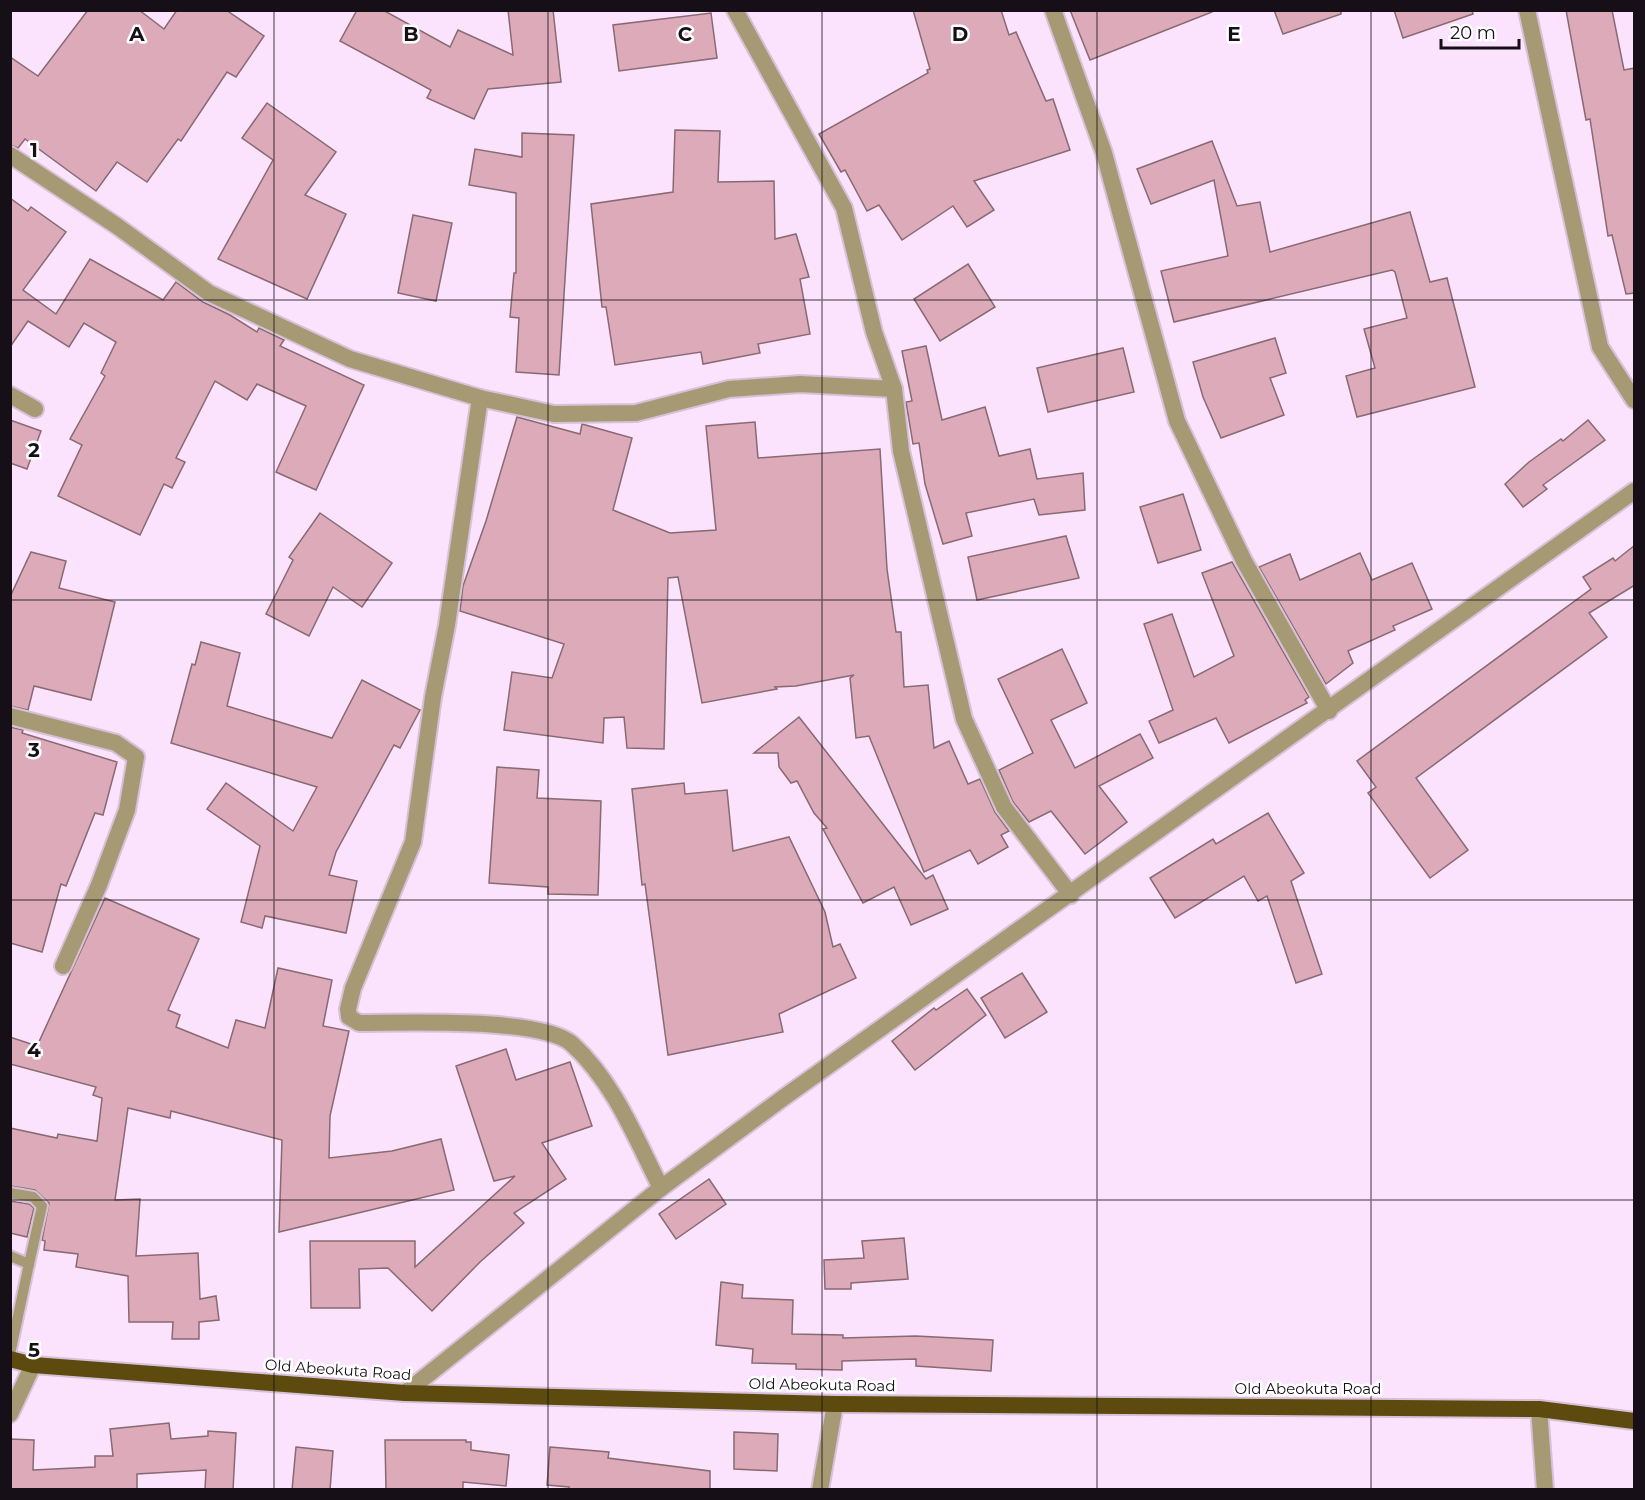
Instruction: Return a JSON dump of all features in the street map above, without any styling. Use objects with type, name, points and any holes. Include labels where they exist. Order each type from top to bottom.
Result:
[{"type":"highway","name":"Old Abeokuta Road","points":[[10,1359],[33,1365],[405,1394],[835,1404],[1539,1409],[1635,1421]]},
{"type":"street","points":[[735,10],[844,208],[874,332],[894,389],[901,451],[964,718],[1004,807],[1071,895]]},
{"type":"street","points":[[1053,10],[1104,153],[1178,420],[1244,561],[1329,711]]},
{"type":"street","points":[[1527,10],[1600,347],[1635,400]]},
{"type":"street","points":[[10,155],[117,226],[209,293],[350,359],[480,398],[554,414],[636,413],[729,389],[800,384],[894,389]]},
{"type":"street","points":[[10,394],[35,408]]},
{"type":"street","points":[[480,398],[447,625],[433,697],[413,842],[353,988],[348,1009],[349,1017],[359,1023],[538,1029],[571,1042],[607,1084],[661,1188]]},
{"type":"street","points":[[405,1394],[661,1188],[947,980],[1071,895],[1635,491]]},
{"type":"street","points":[[10,716],[116,743],[136,757],[127,810],[99,885],[63,966]]},
{"type":"street","points":[[10,1414],[33,1365]]},
{"type":"street","points":[[820,1490],[835,1404]]},
{"type":"street","points":[[1539,1409],[1545,1490]]},
{"type":"lane","points":[[10,1193],[33,1197],[42,1206],[10,1354]]},
{"type":"lane","points":[[10,1256],[29,1264]]},
{"type":"building","points":[[88,10],[139,10],[164,29],[177,10],[226,10],[264,36],[236,77],[227,72],[181,141],[178,139],[147,182],[117,162],[96,191],[25,139],[18,148],[10,145],[10,57],[38,76]]},
{"type":"building","points":[[357,10],[383,10],[450,47],[458,30],[513,55],[508,10],[553,10],[561,82],[488,89],[474,119],[427,98],[431,90],[340,41]]},
{"type":"building","points":[[913,10],[1001,10],[1009,35],[1016,32],[1046,101],[1053,99],[1070,150],[974,181],[994,210],[967,227],[953,206],[902,240],[879,205],[867,211],[845,170],[841,172],[819,134],[928,73],[927,70],[930,69]]},
{"type":"building","points":[[1070,10],[1212,10],[1212,12],[1090,60]]},
{"type":"building","points":[[1274,10],[1341,10],[1341,14],[1283,34]]},
{"type":"building","points":[[1394,10],[1472,10],[1473,14],[1403,38]]},
{"type":"building","points":[[1566,10],[1612,10],[1624,70],[1635,68],[1635,293],[1626,294],[1612,235],[1608,236],[1590,119],[1586,120]]},
{"type":"building","points":[[711,13],[717,58],[619,71],[613,25]]},
{"type":"building","points":[[267,103],[336,152],[305,195],[346,214],[307,299],[218,259],[273,160],[242,138]]},
{"type":"building","points":[[675,130],[720,131],[718,182],[774,181],[775,239],[796,234],[809,277],[800,279],[810,334],[758,344],[760,353],[703,364],[701,352],[615,365],[606,307],[602,307],[591,204],[673,192]]},
{"type":"building","points":[[522,133],[574,135],[559,375],[516,372],[519,318],[510,317],[514,273],[516,273],[516,193],[469,185],[475,149],[522,157]]},
{"type":"building","points":[[1212,141],[1237,206],[1260,202],[1270,252],[1410,212],[1430,282],[1447,278],[1475,387],[1357,417],[1346,376],[1375,368],[1364,329],[1407,318],[1395,272],[1392,270],[1174,322],[1161,271],[1228,256],[1214,180],[1151,204],[1137,169]]},
{"type":"building","points":[[10,198],[28,211],[31,207],[66,232],[23,290],[56,314],[90,259],[163,300],[176,282],[203,302],[257,332],[259,328],[284,340],[280,346],[364,385],[316,490],[276,472],[306,406],[257,384],[247,400],[215,381],[176,458],[185,462],[172,488],[164,484],[140,535],[58,496],[82,445],[70,439],[105,376],[101,373],[116,342],[84,323],[69,347],[28,321],[10,347]]},
{"type":"building","points":[[413,215],[452,223],[436,301],[398,293]]},
{"type":"building","points":[[968,264],[995,307],[940,341],[914,299]]},
{"type":"building","points":[[1275,338],[1286,373],[1270,378],[1284,415],[1221,438],[1203,397],[1193,362]]},
{"type":"building","points":[[926,346],[942,420],[985,407],[999,456],[1030,449],[1037,479],[1083,473],[1085,510],[1039,515],[1034,499],[966,513],[972,536],[943,544],[925,484],[919,443],[913,444],[906,402],[912,401],[902,351]]},
{"type":"building","points":[[1123,348],[1134,392],[1048,412],[1037,368]]},
{"type":"building","points":[[517,417],[580,434],[582,424],[632,438],[613,510],[670,533],[716,530],[706,426],[755,422],[758,458],[880,449],[887,569],[896,632],[901,632],[904,687],[928,685],[934,748],[949,741],[968,784],[980,779],[995,812],[1009,831],[1001,835],[1008,847],[978,864],[970,850],[924,872],[869,736],[856,738],[850,678],[854,675],[796,686],[775,687],[777,689],[702,703],[678,577],[668,578],[664,749],[627,748],[624,717],[604,718],[603,743],[504,730],[512,672],[552,678],[564,644],[460,611],[463,586],[486,521]]},
{"type":"building","points":[[10,420],[41,431],[27,469],[10,463]]},
{"type":"building","points":[[1588,420],[1605,440],[1543,485],[1547,489],[1523,507],[1505,484],[1529,462],[1561,439],[1563,441]]},
{"type":"building","points":[[1183,494],[1201,550],[1158,563],[1140,507]]},
{"type":"building","points":[[320,513],[392,563],[362,607],[333,587],[309,636],[266,614],[293,560],[289,557]]},
{"type":"building","points":[[1066,536],[1079,578],[977,600],[968,557]]},
{"type":"building","points":[[1635,545],[1635,585],[1589,613],[1607,637],[1416,778],[1468,850],[1430,878],[1368,793],[1376,787],[1357,761],[1591,589],[1583,577],[1613,558],[1615,561]]},
{"type":"building","points":[[31,552],[66,561],[59,588],[115,602],[91,700],[34,686],[28,710],[10,706],[10,597]]},
{"type":"building","points":[[1360,553],[1372,580],[1412,563],[1432,609],[1393,626],[1395,630],[1348,651],[1353,663],[1326,684],[1259,567],[1290,554],[1300,580]]},
{"type":"building","points":[[1232,562],[1309,697],[1305,700],[1307,703],[1229,743],[1216,718],[1159,743],[1149,721],[1173,710],[1144,624],[1172,614],[1194,677],[1234,656],[1202,573]]},
{"type":"building","points":[[201,642],[240,653],[227,706],[332,738],[362,680],[420,710],[400,748],[394,745],[336,852],[329,875],[357,881],[346,933],[265,916],[262,928],[241,922],[260,846],[207,809],[226,783],[293,831],[317,787],[171,743],[192,664],[195,665]]},
{"type":"building","points":[[1062,649],[1087,703],[1051,720],[1075,768],[1140,734],[1153,758],[1099,786],[1127,822],[1085,854],[1051,811],[1029,822],[1013,802],[999,770],[1033,753],[998,679]]},
{"type":"building","points":[[799,717],[926,879],[933,875],[948,909],[911,925],[894,887],[863,903],[823,829],[827,828],[814,813],[797,781],[791,783],[779,767],[778,753],[754,753]]},
{"type":"building","points":[[10,727],[23,730],[22,733],[117,762],[103,815],[95,813],[66,886],[61,884],[42,952],[10,943]]},
{"type":"building","points":[[497,767],[539,770],[537,798],[601,801],[598,895],[548,894],[548,887],[489,883]]},
{"type":"building","points":[[684,783],[685,794],[727,790],[733,851],[789,837],[825,912],[833,947],[840,944],[856,978],[779,1014],[783,1032],[668,1055],[645,884],[642,885],[632,789]]},
{"type":"building","points":[[1268,813],[1304,873],[1291,881],[1322,974],[1296,983],[1267,896],[1258,901],[1244,876],[1175,918],[1150,878],[1213,839],[1216,844]]},
{"type":"building","points":[[105,898],[199,939],[168,1010],[180,1015],[176,1027],[228,1048],[236,1020],[265,1028],[278,968],[332,980],[323,1026],[349,1031],[330,1116],[329,1158],[392,1151],[441,1139],[454,1190],[279,1232],[282,1140],[171,1111],[170,1118],[128,1108],[115,1200],[140,1199],[136,1256],[198,1253],[200,1299],[216,1296],[219,1320],[199,1322],[199,1339],[172,1339],[173,1322],[129,1322],[128,1276],[76,1267],[78,1254],[44,1250],[45,1241],[42,1240],[49,1203],[35,1190],[10,1186],[10,1128],[57,1138],[58,1134],[97,1141],[102,1098],[93,1095],[96,1087],[10,1064],[10,1037],[37,1046]]},
{"type":"building","points":[[1022,973],[1047,1012],[1005,1038],[981,998]]},
{"type":"building","points":[[967,989],[986,1015],[915,1070],[892,1041],[934,1008],[936,1010]]},
{"type":"building","points":[[506,1049],[516,1080],[570,1062],[592,1126],[542,1143],[566,1179],[514,1213],[524,1223],[480,1262],[432,1311],[388,1268],[359,1269],[360,1308],[311,1308],[310,1241],[415,1241],[415,1267],[515,1176],[494,1181],[456,1066]]},
{"type":"building","points":[[709,1179],[726,1204],[676,1239],[659,1214]]},
{"type":"building","points":[[10,1201],[29,1204],[34,1208],[27,1237],[10,1233]]},
{"type":"building","points":[[904,1238],[908,1279],[851,1283],[851,1289],[825,1289],[824,1260],[864,1258],[862,1241]]},
{"type":"building","points":[[721,1282],[743,1285],[742,1298],[793,1300],[792,1334],[843,1335],[843,1338],[916,1336],[993,1340],[991,1371],[916,1366],[916,1359],[842,1361],[842,1370],[796,1369],[796,1364],[752,1363],[753,1349],[716,1345]]},
{"type":"building","points":[[169,1423],[171,1439],[208,1436],[208,1431],[236,1433],[233,1490],[205,1490],[206,1470],[137,1474],[137,1490],[10,1490],[10,1439],[34,1440],[33,1470],[95,1467],[95,1456],[113,1456],[110,1429]]},
{"type":"building","points":[[734,1432],[778,1434],[777,1471],[734,1469]]},
{"type":"building","points":[[385,1440],[466,1440],[466,1442],[471,1442],[471,1450],[509,1455],[506,1486],[463,1482],[463,1490],[386,1490]]},
{"type":"building","points":[[296,1447],[333,1451],[330,1490],[292,1490]]},
{"type":"building","points":[[550,1447],[609,1452],[608,1458],[710,1471],[710,1490],[569,1490],[569,1487],[547,1485]]}]
